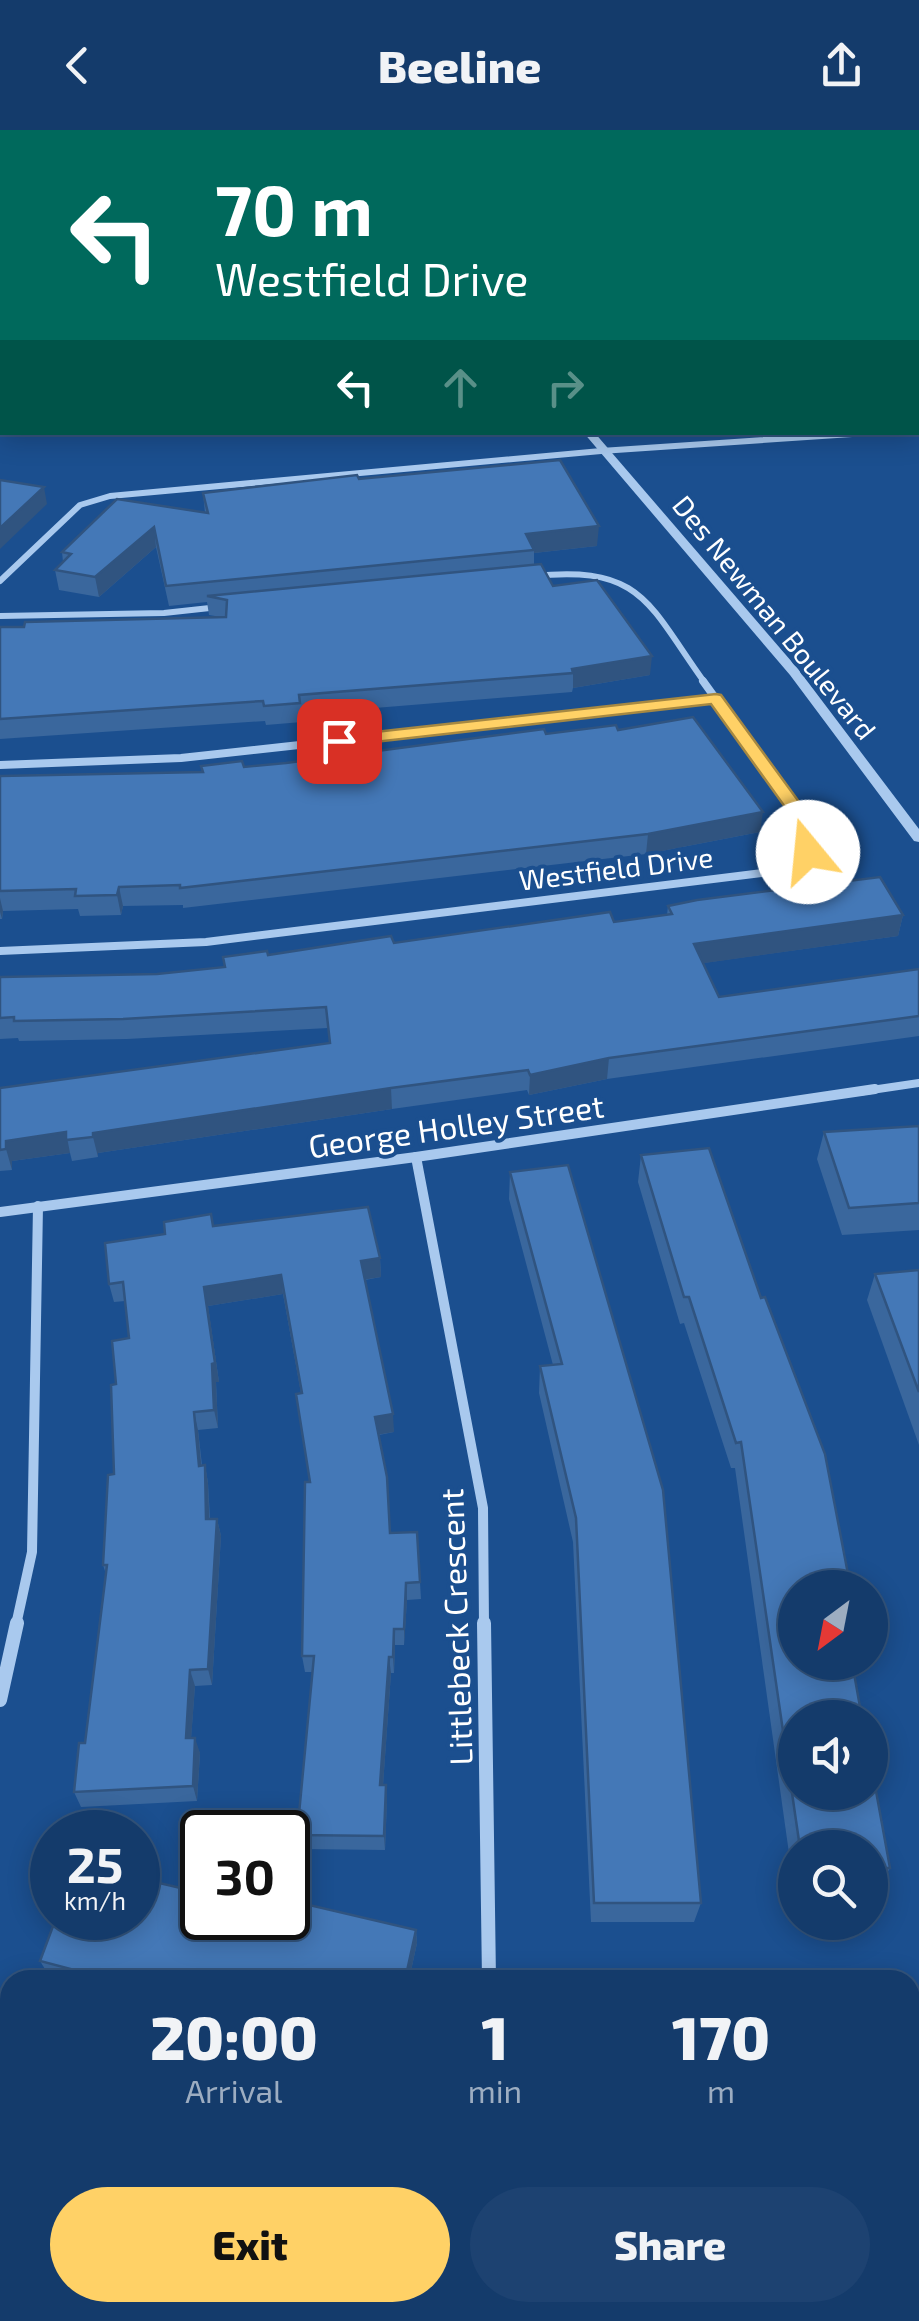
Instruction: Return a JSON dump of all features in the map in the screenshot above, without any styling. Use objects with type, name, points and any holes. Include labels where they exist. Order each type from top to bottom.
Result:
[{"type":"street","name":"Des Newman Boulevard","points":[[590,435],[794,672],[919,838]]},
{"type":"street","points":[[0,581],[80,505],[98,499],[601,451],[838,435]]},
{"type":"street","points":[[0,764],[181,758],[716,698],[639,592],[613,574],[576,572],[517,578]]},
{"type":"street","points":[[0,616],[164,613],[223,607]]},
{"type":"street","name":"Westfield Drive","points":[[0,951],[206,942],[794,868],[808,852],[812,832],[716,698]]},
{"type":"street","name":"George Holley Street","points":[[0,1212],[416,1157],[919,1083]]},
{"type":"street","name":"Littlebeck Crescent","points":[[416,1157],[483,1508],[489,1970]]},
{"type":"street","points":[[0,1700],[32,1552],[38,1206]]},
{"type":"building","points":[[560,460],[599,526],[526,534],[534,550],[166,586],[154,527],[95,577],[55,570],[71,554],[62,552],[117,499],[208,513],[203,493],[357,475],[359,479]]},
{"type":"building","points":[[0,480],[44,487],[0,528]]},
{"type":"building","points":[[541,564],[553,586],[597,580],[652,656],[572,669],[573,673],[299,695],[300,703],[264,706],[263,701],[0,719],[0,627],[24,627],[25,622],[226,617],[227,600],[207,596]]},
{"type":"building","points":[[693,717],[763,812],[648,834],[180,888],[119,887],[117,895],[75,896],[76,889],[0,891],[0,776],[203,772],[201,766],[242,761],[244,767],[286,763],[544,729],[546,734],[616,725],[618,730]]},
{"type":"building","points":[[880,877],[903,915],[694,944],[719,997],[919,969],[919,1016],[609,1058],[530,1075],[528,1070],[391,1088],[93,1133],[93,1137],[66,1140],[66,1132],[6,1141],[6,1149],[0,1150],[0,1088],[330,1043],[326,1007],[14,1021],[14,1017],[0,1018],[0,977],[157,974],[225,967],[223,957],[267,951],[268,955],[391,936],[394,943],[610,912],[614,922],[672,914],[668,906],[697,900]]},
{"type":"building","points":[[919,1126],[919,1203],[849,1208],[824,1132]]},
{"type":"building","points":[[709,1148],[761,1298],[765,1297],[825,1454],[847,1570],[778,1570],[778,1680],[855,1680],[859,1700],[778,1700],[741,1442],[736,1443],[689,1297],[684,1297],[641,1155]]},
{"type":"building","points":[[568,1165],[663,1490],[701,1903],[594,1903],[576,1518],[540,1366],[562,1364],[510,1172]]},
{"type":"building","points":[[368,1207],[380,1258],[361,1261],[393,1414],[375,1417],[387,1477],[390,1533],[417,1532],[420,1582],[406,1583],[404,1629],[394,1629],[393,1657],[389,1657],[380,1785],[386,1785],[384,1836],[310,1835],[310,1810],[299,1810],[314,1656],[302,1656],[305,1482],[310,1482],[296,1394],[302,1393],[281,1275],[204,1287],[215,1363],[214,1410],[194,1412],[199,1466],[205,1465],[206,1519],[217,1519],[208,1669],[190,1670],[186,1738],[195,1738],[193,1786],[74,1792],[79,1743],[85,1743],[107,1565],[103,1565],[108,1475],[114,1474],[111,1385],[116,1384],[112,1341],[129,1338],[123,1282],[109,1284],[105,1243],[165,1234],[164,1222],[211,1214],[213,1226]]},
{"type":"building","points":[[919,1270],[919,1392],[875,1274]]},
{"type":"building","points":[[794,1810],[879,1810],[883,1830],[797,1830]]},
{"type":"building","points":[[160,1883],[180,1888],[180,1940],[310,1940],[310,1905],[416,1930],[407,1970],[74,1970],[40,1961],[48,1940],[160,1940]]},
{"type":"route","points":[[339,741],[716,698],[812,832],[808,852]]}]
